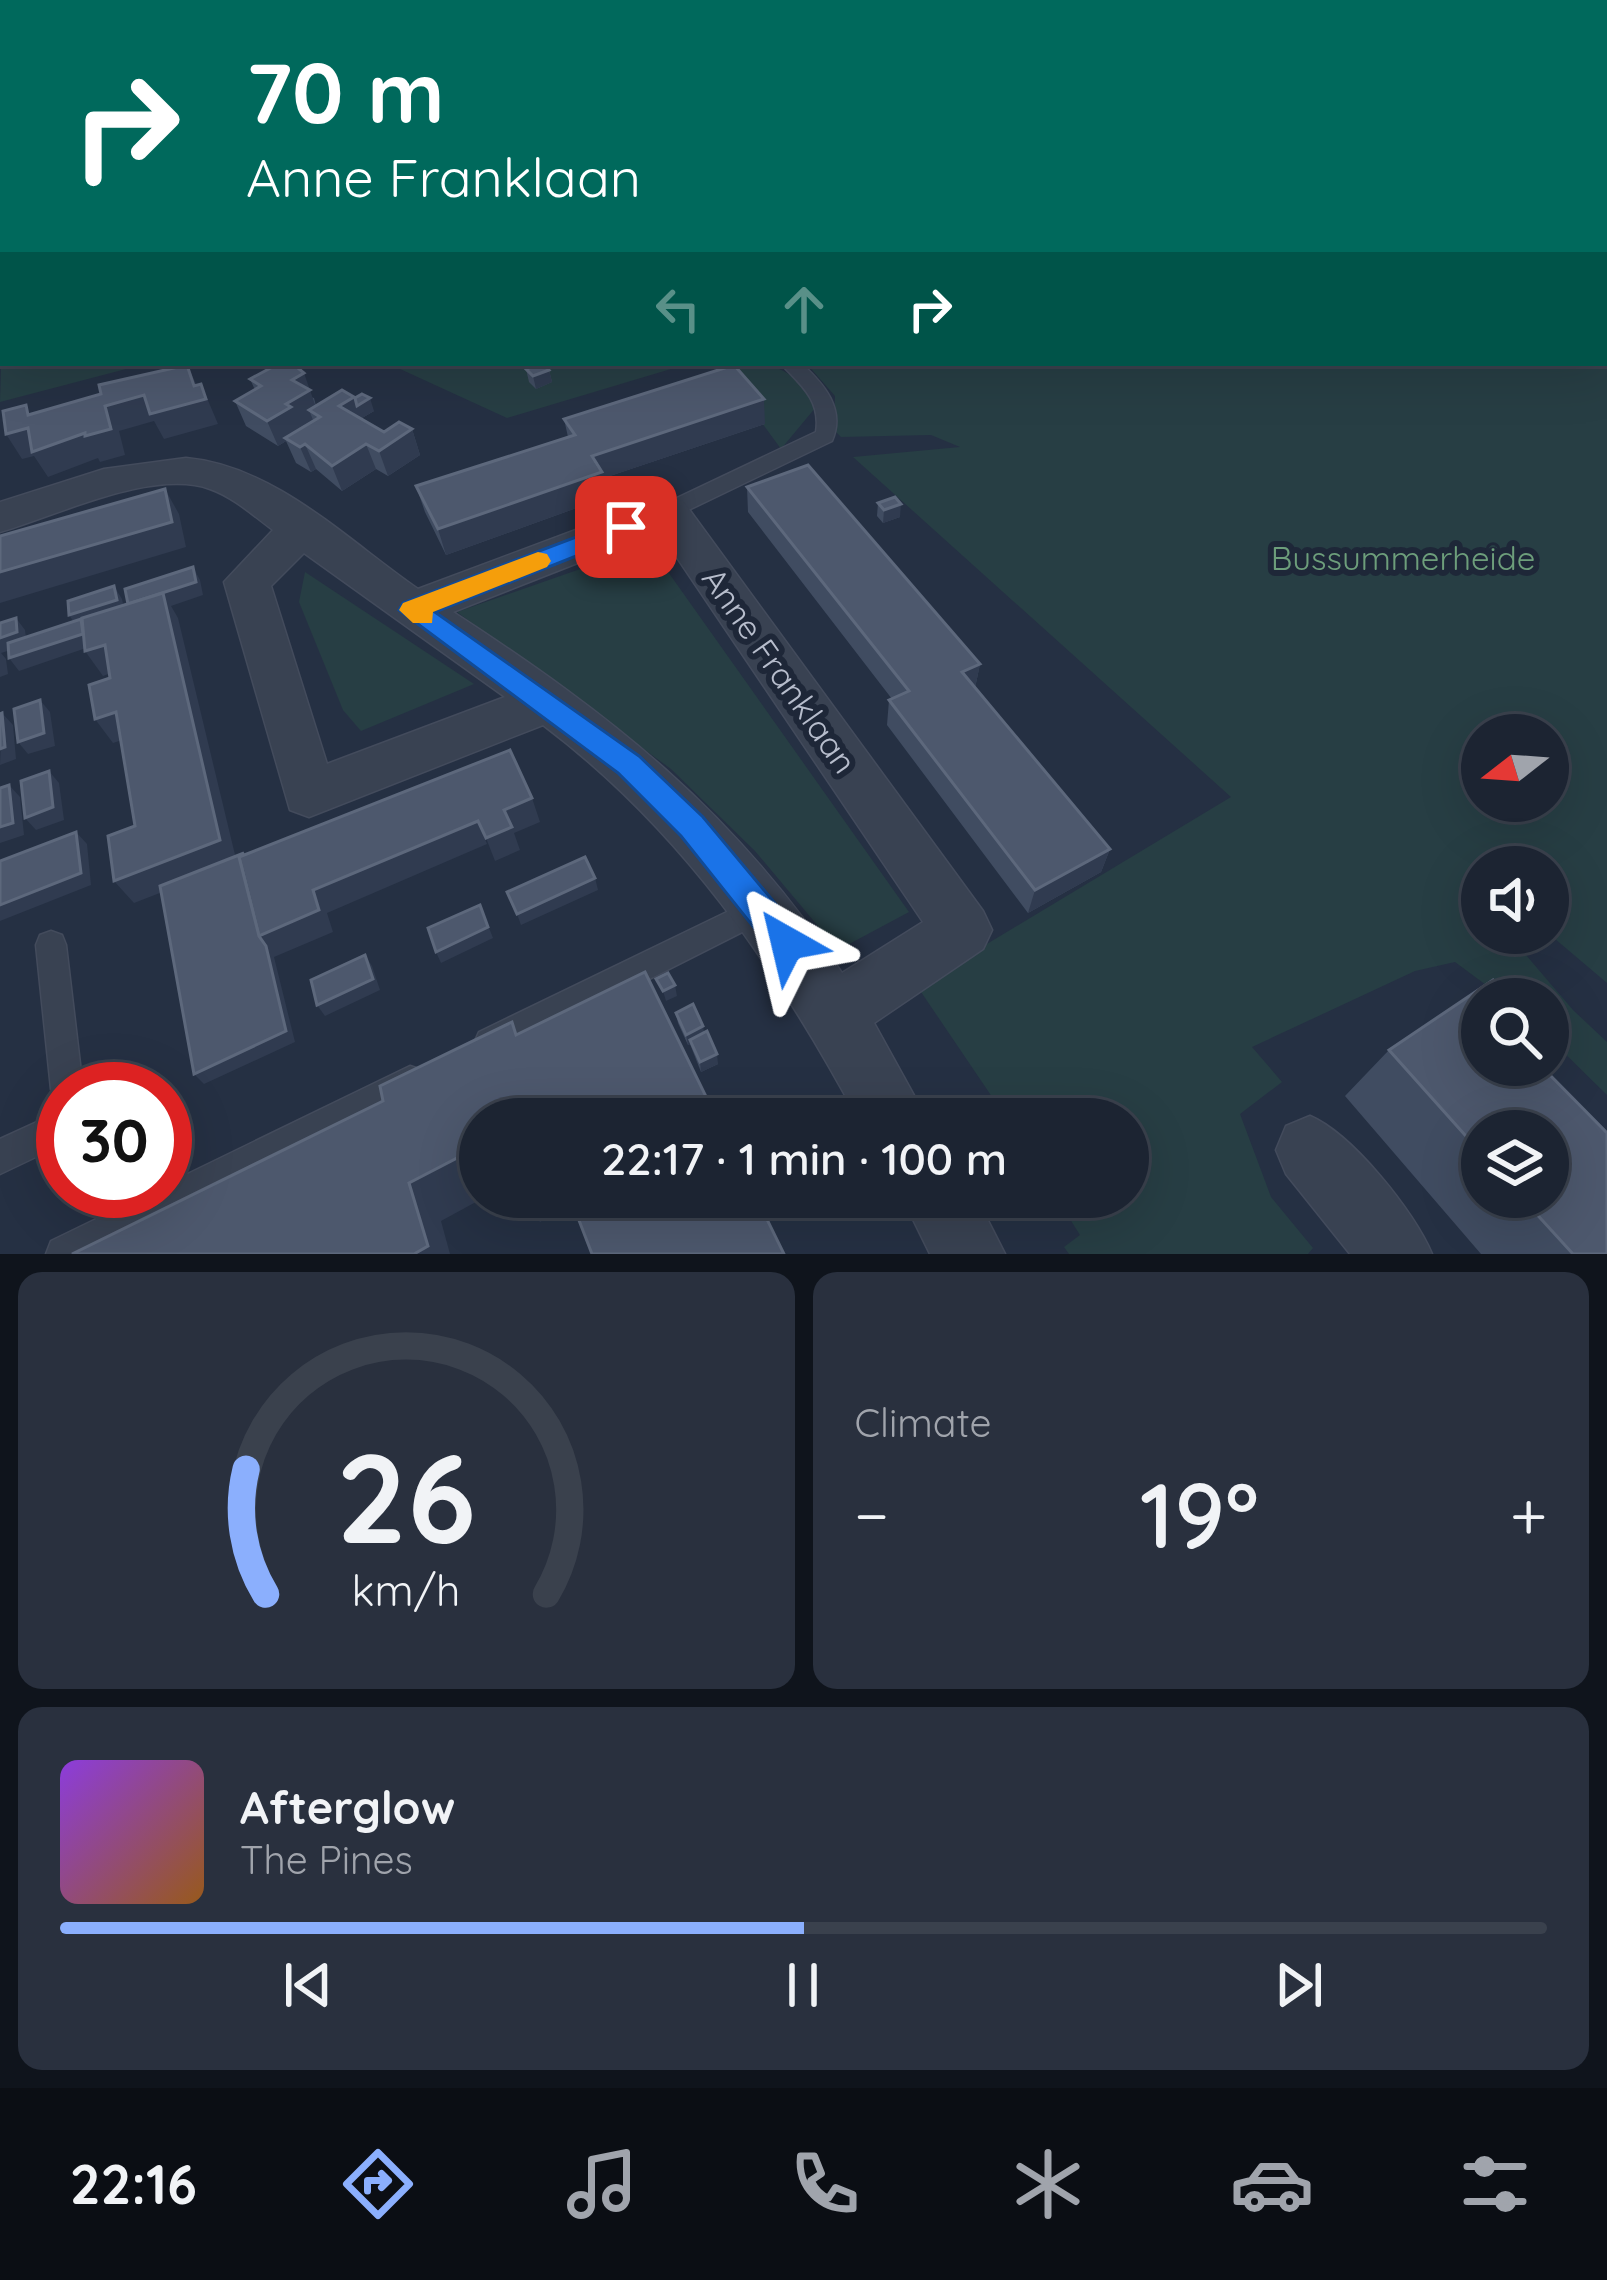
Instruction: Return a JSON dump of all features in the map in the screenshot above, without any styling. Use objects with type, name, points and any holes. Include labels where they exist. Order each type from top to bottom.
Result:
[{"type":"street","points":[[0,517],[158,472],[177,472],[216,474],[301,529],[547,702],[628,764],[692,826],[762,908],[836,1012],[883,1098]]},
{"type":"street","points":[[412,610],[668,511]]},
{"type":"street","name":"Anne Franklaan","points":[[668,511],[962,930],[836,1012]]},
{"type":"street","points":[[301,529],[247,582],[309,794],[547,702]]},
{"type":"street","points":[[1310,1150],[1396,1254]]},
{"type":"street","points":[[949,1218],[969,1254]]},
{"type":"lane","points":[[668,511],[825,436],[827,410],[813,381],[794,366]]},
{"type":"lane","points":[[64,1254],[762,908]]},
{"type":"lane","points":[[51,945],[64,1062]]},
{"type":"lane","points":[[0,1157],[36,1140]]},
{"type":"green space","points":[[1,366],[138,366],[0,402]]},
{"type":"green space","points":[[394,366],[681,366],[507,418]]},
{"type":"green space","points":[[720,366],[776,368],[806,392],[816,407],[781,449]]},
{"type":"green space","name":"Bussummerheide","points":[[809,366],[1607,366],[1607,983],[1569,951],[1569,846],[1461,846],[1461,954],[1525,954],[1546,978],[1477,978],[1455,962],[1415,971],[1252,1047],[1282,1082],[1240,1114],[1271,1197],[1313,1248],[1308,1254],[1069,1254],[1064,1247],[1080,1235],[1069,1218],[1149,1218],[1149,1098],[993,1098],[917,986],[1231,797],[853,457],[960,447],[931,435],[841,437],[834,430],[835,396]]},
{"type":"green space","points":[[649,545],[909,912],[838,950],[755,851],[671,769],[457,612]]},
{"type":"green space","points":[[305,572],[474,684],[361,731],[343,710],[299,602]]},
{"type":"green space","points":[[1569,1005],[1607,1042],[1607,1095],[1569,1058]]},
{"type":"building","points":[[187,366],[194,386],[201,384],[206,399],[150,414],[144,395],[105,406],[111,429],[32,452],[28,428],[6,434],[3,411],[26,405],[28,415],[101,394],[99,385]]},
{"type":"building","points":[[274,366],[296,366],[304,373],[292,380],[310,390],[267,421],[235,401],[261,386],[250,379]]},
{"type":"building","points":[[546,366],[549,370],[533,376],[526,369]]},
{"type":"building","points":[[731,366],[764,399],[592,456],[602,472],[438,529],[416,486],[575,435],[564,419]]},
{"type":"building","points":[[342,390],[354,397],[339,406],[384,432],[399,422],[412,429],[379,451],[366,444],[332,466],[305,444],[300,447],[285,438],[320,417],[309,410]]},
{"type":"building","points":[[808,465],[980,664],[962,672],[1110,849],[1035,890],[889,700],[909,691],[747,487]]},
{"type":"building","points":[[165,489],[172,522],[0,572],[0,536]]},
{"type":"building","points":[[895,497],[901,504],[884,510],[878,503]]},
{"type":"building","points":[[193,567],[196,582],[128,604],[125,589]]},
{"type":"building","points":[[114,586],[117,600],[69,615],[68,601]]},
{"type":"building","points":[[163,593],[220,840],[114,881],[108,836],[135,826],[116,712],[95,719],[89,685],[110,678],[105,645],[85,651],[82,618]]},
{"type":"building","points":[[16,618],[17,632],[0,638],[0,623]]},
{"type":"building","points":[[81,619],[83,634],[9,658],[8,643]]},
{"type":"building","points":[[40,700],[44,733],[18,742],[14,709]]},
{"type":"building","points":[[0,714],[5,747],[0,749]]},
{"type":"building","points":[[510,750],[532,798],[504,810],[512,827],[486,838],[478,821],[313,890],[319,910],[259,936],[239,857]]},
{"type":"building","points":[[49,771],[53,807],[25,818],[21,781]]},
{"type":"building","points":[[9,785],[13,823],[0,827],[0,788]]},
{"type":"building","points":[[76,832],[81,873],[0,905],[0,861]]},
{"type":"building","points":[[244,853],[239,857],[286,1031],[194,1074],[160,886]]},
{"type":"building","points":[[585,857],[595,878],[517,914],[507,892]]},
{"type":"building","points":[[480,905],[488,927],[436,952],[428,928]]},
{"type":"building","points":[[365,955],[373,979],[317,1005],[311,980]]},
{"type":"building","points":[[645,972],[707,1098],[459,1098],[459,1157],[409,1183],[428,1246],[414,1254],[72,1254],[145,1218],[192,1218],[192,1195],[383,1101],[380,1086],[512,1022],[516,1035]]},
{"type":"building","points":[[668,973],[675,985],[663,991],[656,979]]},
{"type":"building","points":[[1461,1002],[1461,1086],[1561,1086],[1607,1133],[1607,1254],[1573,1254],[1540,1218],[1569,1218],[1569,1110],[1461,1110],[1461,1131],[1389,1050]]},
{"type":"building","points":[[693,1004],[703,1026],[686,1035],[676,1013]]},
{"type":"building","points":[[707,1031],[717,1054],[700,1062],[690,1040]]},
{"type":"building","points":[[578,1218],[766,1218],[784,1254],[592,1254]]},
{"type":"slow traffic","points":[[422,616],[412,610],[538,561]]},
{"type":"route","points":[[626,527],[412,610],[628,764],[692,826],[787,943]]}]
